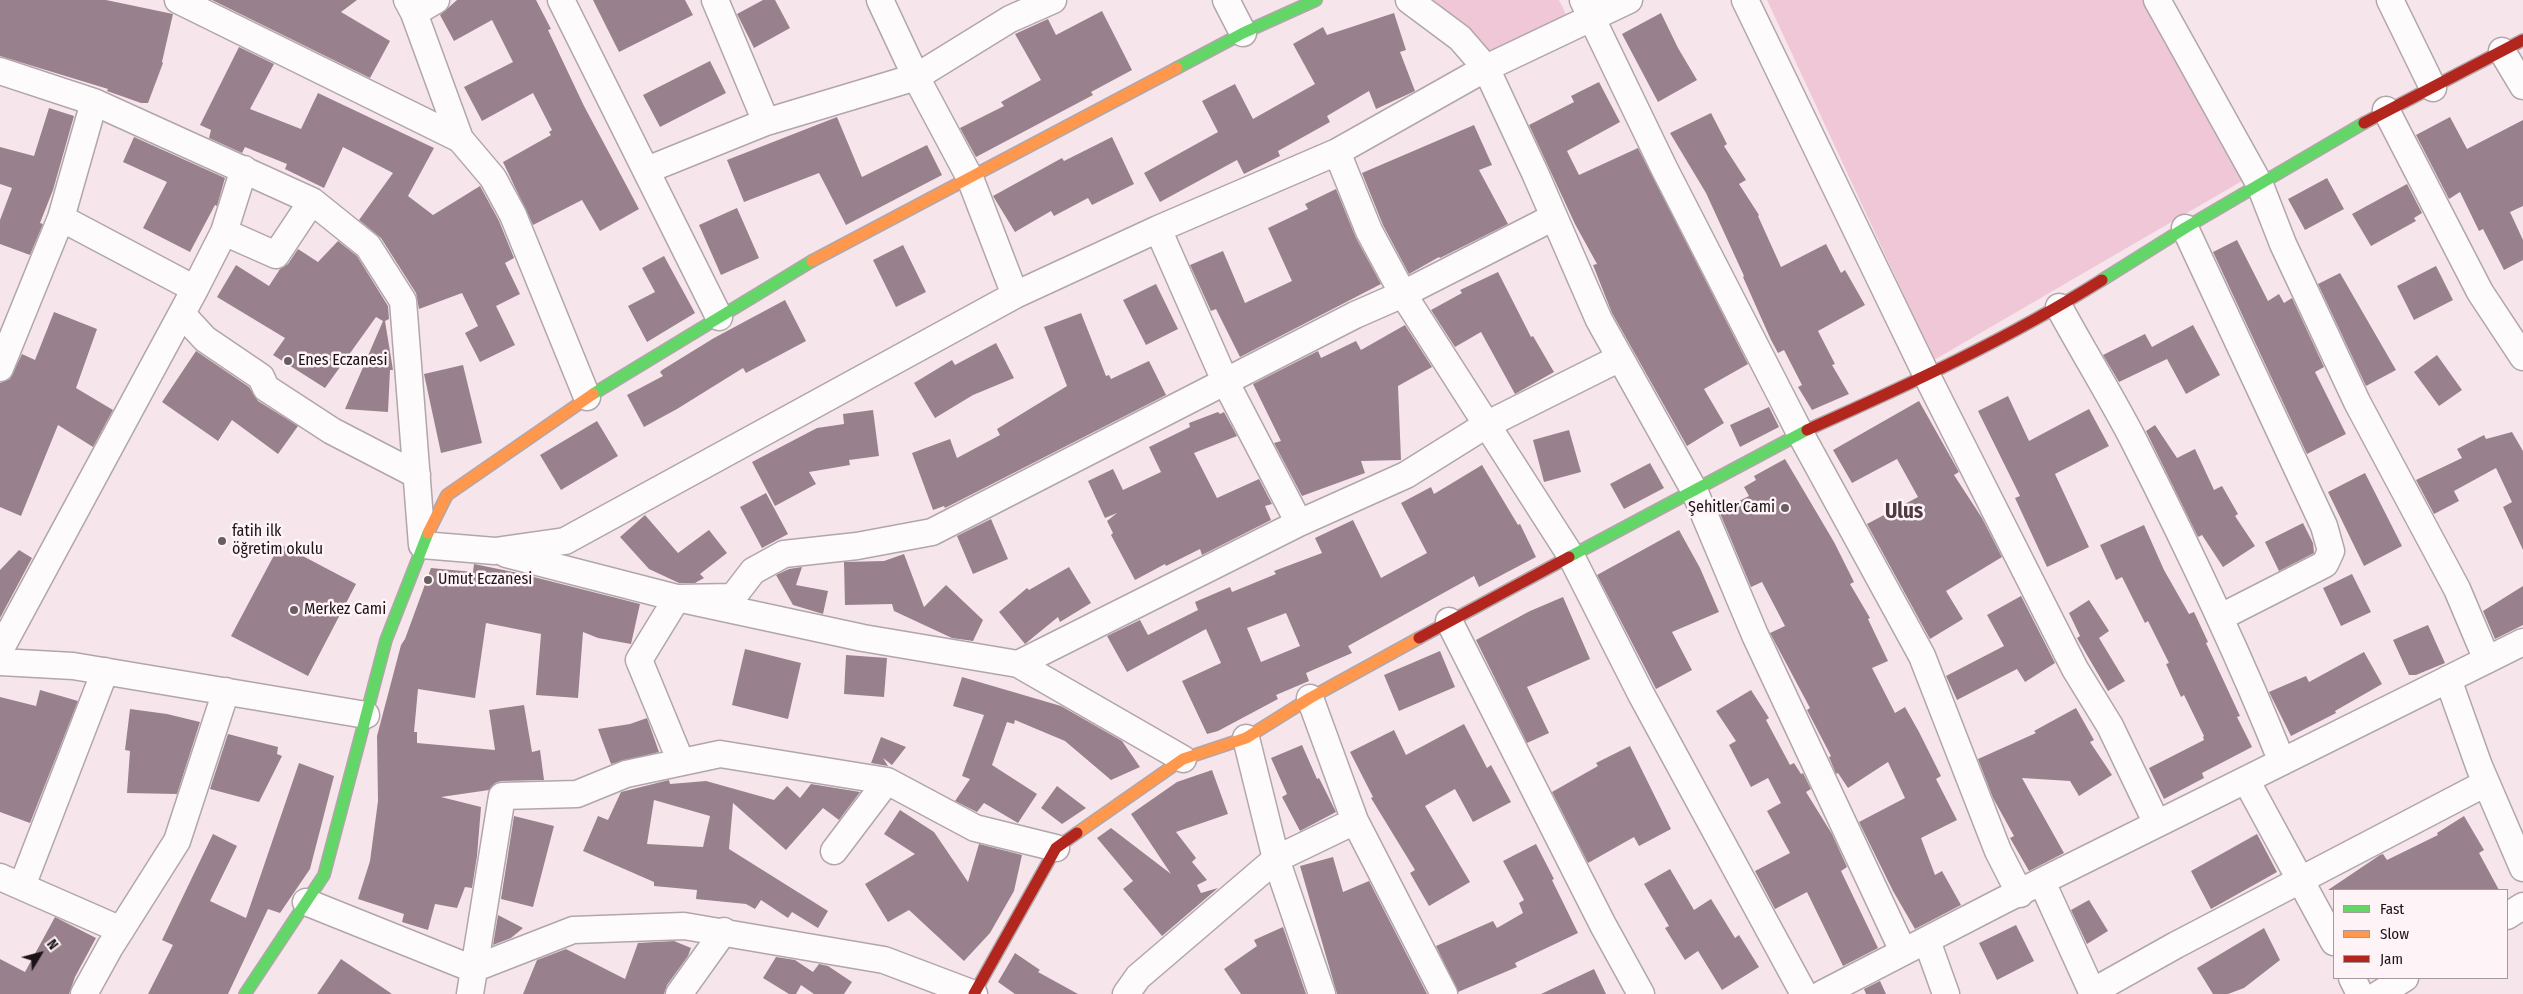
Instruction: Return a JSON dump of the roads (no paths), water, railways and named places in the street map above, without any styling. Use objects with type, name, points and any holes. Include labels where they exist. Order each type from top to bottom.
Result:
[{"type":"street","points":[[178,0],[460,139]]},
{"type":"street","points":[[436,0],[410,7],[460,139],[492,178],[513,215],[587,397]]},
{"type":"street","points":[[561,0],[719,317]]},
{"type":"street","points":[[715,0],[766,122]]},
{"type":"street","points":[[880,0],[916,77],[970,178],[1015,296]]},
{"type":"street","points":[[647,170],[766,122],[916,77],[1010,19],[1052,0]]},
{"type":"street","points":[[1226,0],[1243,33]]},
{"type":"street","points":[[245,994],[324,875],[386,640],[422,545],[446,495],[587,397],[812,261],[1243,33],[1316,0]]},
{"type":"street","points":[[1409,0],[1460,38],[1486,68],[1599,320],[1694,490],[1755,635],[1915,946],[1946,994]]},
{"type":"street","points":[[495,551],[565,541],[1015,296],[1158,228],[1336,152],[1588,9],[1629,0]]},
{"type":"street","points":[[1745,0],[1927,376],[2075,669],[2110,726],[2157,824]]},
{"type":"street","points":[[2157,0],[2260,185],[2332,351],[2365,418],[2457,589],[2487,660]]},
{"type":"street","points":[[2390,0],[2433,88]]},
{"type":"street","points":[[1588,9],[1664,168],[1800,432],[1922,656],[1998,851],[2031,888],[2092,993],[2298,880],[2486,782]]},
{"type":"street","points":[[471,982],[573,930],[684,926],[724,931],[884,960],[974,994],[1056,848],[1183,759],[1246,738],[1310,698],[1449,621],[1800,432],[1927,376],[2060,307],[2185,228],[2386,110],[2433,88],[2512,46],[2523,86]]},
{"type":"street","points":[[0,71],[94,102],[244,168],[312,201],[368,246],[404,301],[422,545]]},
{"type":"street","points":[[0,368],[61,218],[94,102]]},
{"type":"street","points":[[2386,110],[2480,292],[2523,357]]},
{"type":"street","points":[[1336,152],[1369,231],[1403,294],[1571,556],[1641,694],[1804,994]]},
{"type":"street","points":[[0,650],[195,290],[224,232],[244,168]]},
{"type":"street","points":[[224,232],[276,254],[312,201]]},
{"type":"street","points":[[677,598],[733,596],[753,571],[784,554],[858,546],[932,532],[1355,315],[1403,294],[1554,217]]},
{"type":"street","points":[[61,218],[195,290]]},
{"type":"street","points":[[1158,228],[1225,381],[1299,524]]},
{"type":"street","points":[[2185,228],[2324,526],[2331,551],[2325,564],[2221,617]]},
{"type":"street","points":[[2060,307],[2132,438],[2221,617],[2282,762]]},
{"type":"street","points":[[182,314],[205,339],[261,377],[266,388],[332,431],[417,475]]},
{"type":"street","points":[[1018,664],[1299,524],[1406,475],[1486,425],[1620,358]]},
{"type":"street","points":[[422,545],[495,551],[677,598],[863,638],[1018,664],[1183,759]]},
{"type":"street","points":[[677,598],[639,660],[681,762]]},
{"type":"street","points":[[1449,621],[1603,925],[1641,994]]},
{"type":"street","points":[[1838,990],[1915,946],[2523,642]]},
{"type":"street","points":[[0,662],[73,666],[366,716]]},
{"type":"street","points":[[105,671],[11,881],[121,930]]},
{"type":"street","points":[[2448,679],[2486,782],[2523,868]]},
{"type":"street","points":[[84,994],[121,930],[177,841],[226,691]]},
{"type":"street","points":[[1310,698],[1355,821],[1444,994]]},
{"type":"street","points":[[1246,738],[1276,858],[1322,994]]},
{"type":"street","points":[[471,982],[502,796],[578,794],[626,774],[720,754],[887,781],[975,828],[1056,848]]},
{"type":"street","points":[[2246,780],[2298,880],[2333,940]]},
{"type":"street","points":[[834,851],[887,781]]},
{"type":"street","points":[[1126,994],[1138,977],[1276,858],[1355,821]]},
{"type":"street","points":[[306,902],[471,982]]},
{"type":"street","points":[[2508,915],[2523,906]]},
{"type":"street","points":[[679,994],[724,931]]},
{"type":"street","points":[[2352,979],[2360,994]]},
{"type":"street","points":[[2379,994],[2403,979]]},
{"type":"place","name":"Enes Eczanesi","points":[[288,361]]},
{"type":"place","name":"Şehitler Cami","points":[[1785,508]]},
{"type":"place","name":"fatih ilk öğretim okulu","points":[[222,541]]},
{"type":"place","name":"Umut Eczanesi","points":[[428,580]]},
{"type":"place","name":"Merkez Cami","points":[[294,610]]},
{"type":"district","name":"Ulus","points":[[1904,512]]}]
